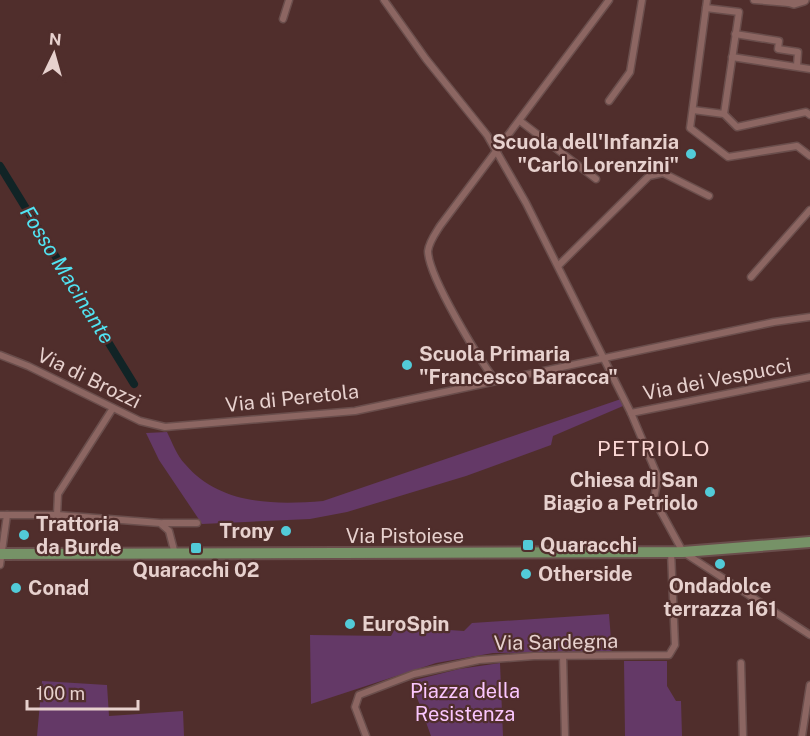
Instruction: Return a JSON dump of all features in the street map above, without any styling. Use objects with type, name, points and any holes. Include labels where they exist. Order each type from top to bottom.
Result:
[{"type":"main road","name":"Via Pistoiese","points":[[0,554],[683,552],[810,542]]},
{"type":"street","points":[[283,19],[289,0]]},
{"type":"street","points":[[384,0],[426,59],[487,135],[559,265],[631,413],[658,477],[654,499],[683,552],[810,635]]},
{"type":"street","points":[[495,380],[472,348],[442,288],[428,252],[431,241],[609,0]]},
{"type":"street","points":[[609,100],[630,72],[642,0]]},
{"type":"street","points":[[707,0],[690,128],[728,158],[797,146],[810,156]]},
{"type":"street","points":[[754,0],[798,2]]},
{"type":"street","points":[[706,8],[739,12],[724,114]]},
{"type":"street","points":[[735,34],[779,40],[778,49],[798,52],[797,66]]},
{"type":"street","points":[[732,57],[810,69]]},
{"type":"street","points":[[693,110],[724,114],[737,127],[806,112],[810,115]]},
{"type":"street","points":[[520,121],[596,179]]},
{"type":"street","points":[[559,265],[649,176],[663,173],[709,196]]},
{"type":"street","points":[[751,277],[810,210]]},
{"type":"street","name":"Via di Peretola","points":[[165,427],[342,413],[764,324],[810,317]]},
{"type":"street","name":"Via di Brozzi","points":[[0,355],[37,370],[145,423],[165,427]]},
{"type":"street","name":"Via dei Vespucci","points":[[631,413],[810,377]]},
{"type":"street","points":[[57,515],[58,494],[113,408]]},
{"type":"street","points":[[0,565],[3,515],[57,515],[163,524],[197,523]]},
{"type":"street","points":[[163,524],[170,531],[175,554]]},
{"type":"street","name":"Via Sardegna","points":[[366,736],[355,707],[356,698],[366,690],[446,666],[500,658],[663,657],[671,653],[675,645],[671,552]]},
{"type":"street","points":[[563,656],[565,736]]},
{"type":"street","points":[[741,663],[743,736]]},
{"type":"street","points":[[802,736],[810,685]]},
{"type":"green space","points":[[621,399],[623,406],[553,436],[551,445],[466,476],[347,512],[310,519],[202,524],[159,460],[146,433],[167,432],[177,453],[199,478],[231,495],[267,502],[323,501]]},
{"type":"green space","points":[[609,614],[612,652],[493,653],[436,663],[311,704],[310,635],[391,636],[396,627],[464,631],[472,623]]},
{"type":"green space","points":[[624,661],[667,661],[667,686],[676,701],[681,701],[682,736],[625,736]]},
{"type":"green space","name":"Piazza della Resistenza","points":[[500,663],[503,736],[431,736],[411,681],[459,669]]},
{"type":"green space","points":[[42,681],[107,685],[109,716],[183,711],[184,736],[37,736]]},
{"type":"waterway","name":"Fosso Macinante","points":[[0,166],[134,384]]},
{"type":"place","name":"Scuola dell'Infanzia \"Carlo Lorenzini\"","points":[[691,154]]},
{"type":"place","name":"Scuola Primaria \"Francesco Baracca\"","points":[[407,365]]},
{"type":"place","name":"Chiesa di San Biagio a Petriolo","points":[[710,492]]},
{"type":"place","name":"Trony","points":[[286,531]]},
{"type":"place","name":"Trattoria da Burde","points":[[24,535]]},
{"type":"place","name":"Quaracchi","points":[[528,545]]},
{"type":"place","name":"Quaracchi 02","points":[[196,548]]},
{"type":"place","name":"Ondadolce terrazza 161","points":[[720,564]]},
{"type":"place","name":"Otherside","points":[[526,574]]},
{"type":"place","name":"Conad","points":[[16,588]]},
{"type":"place","name":"EuroSpin","points":[[350,624]]},
{"type":"district","name":"PETRIOLO","points":[[654,449]]}]
